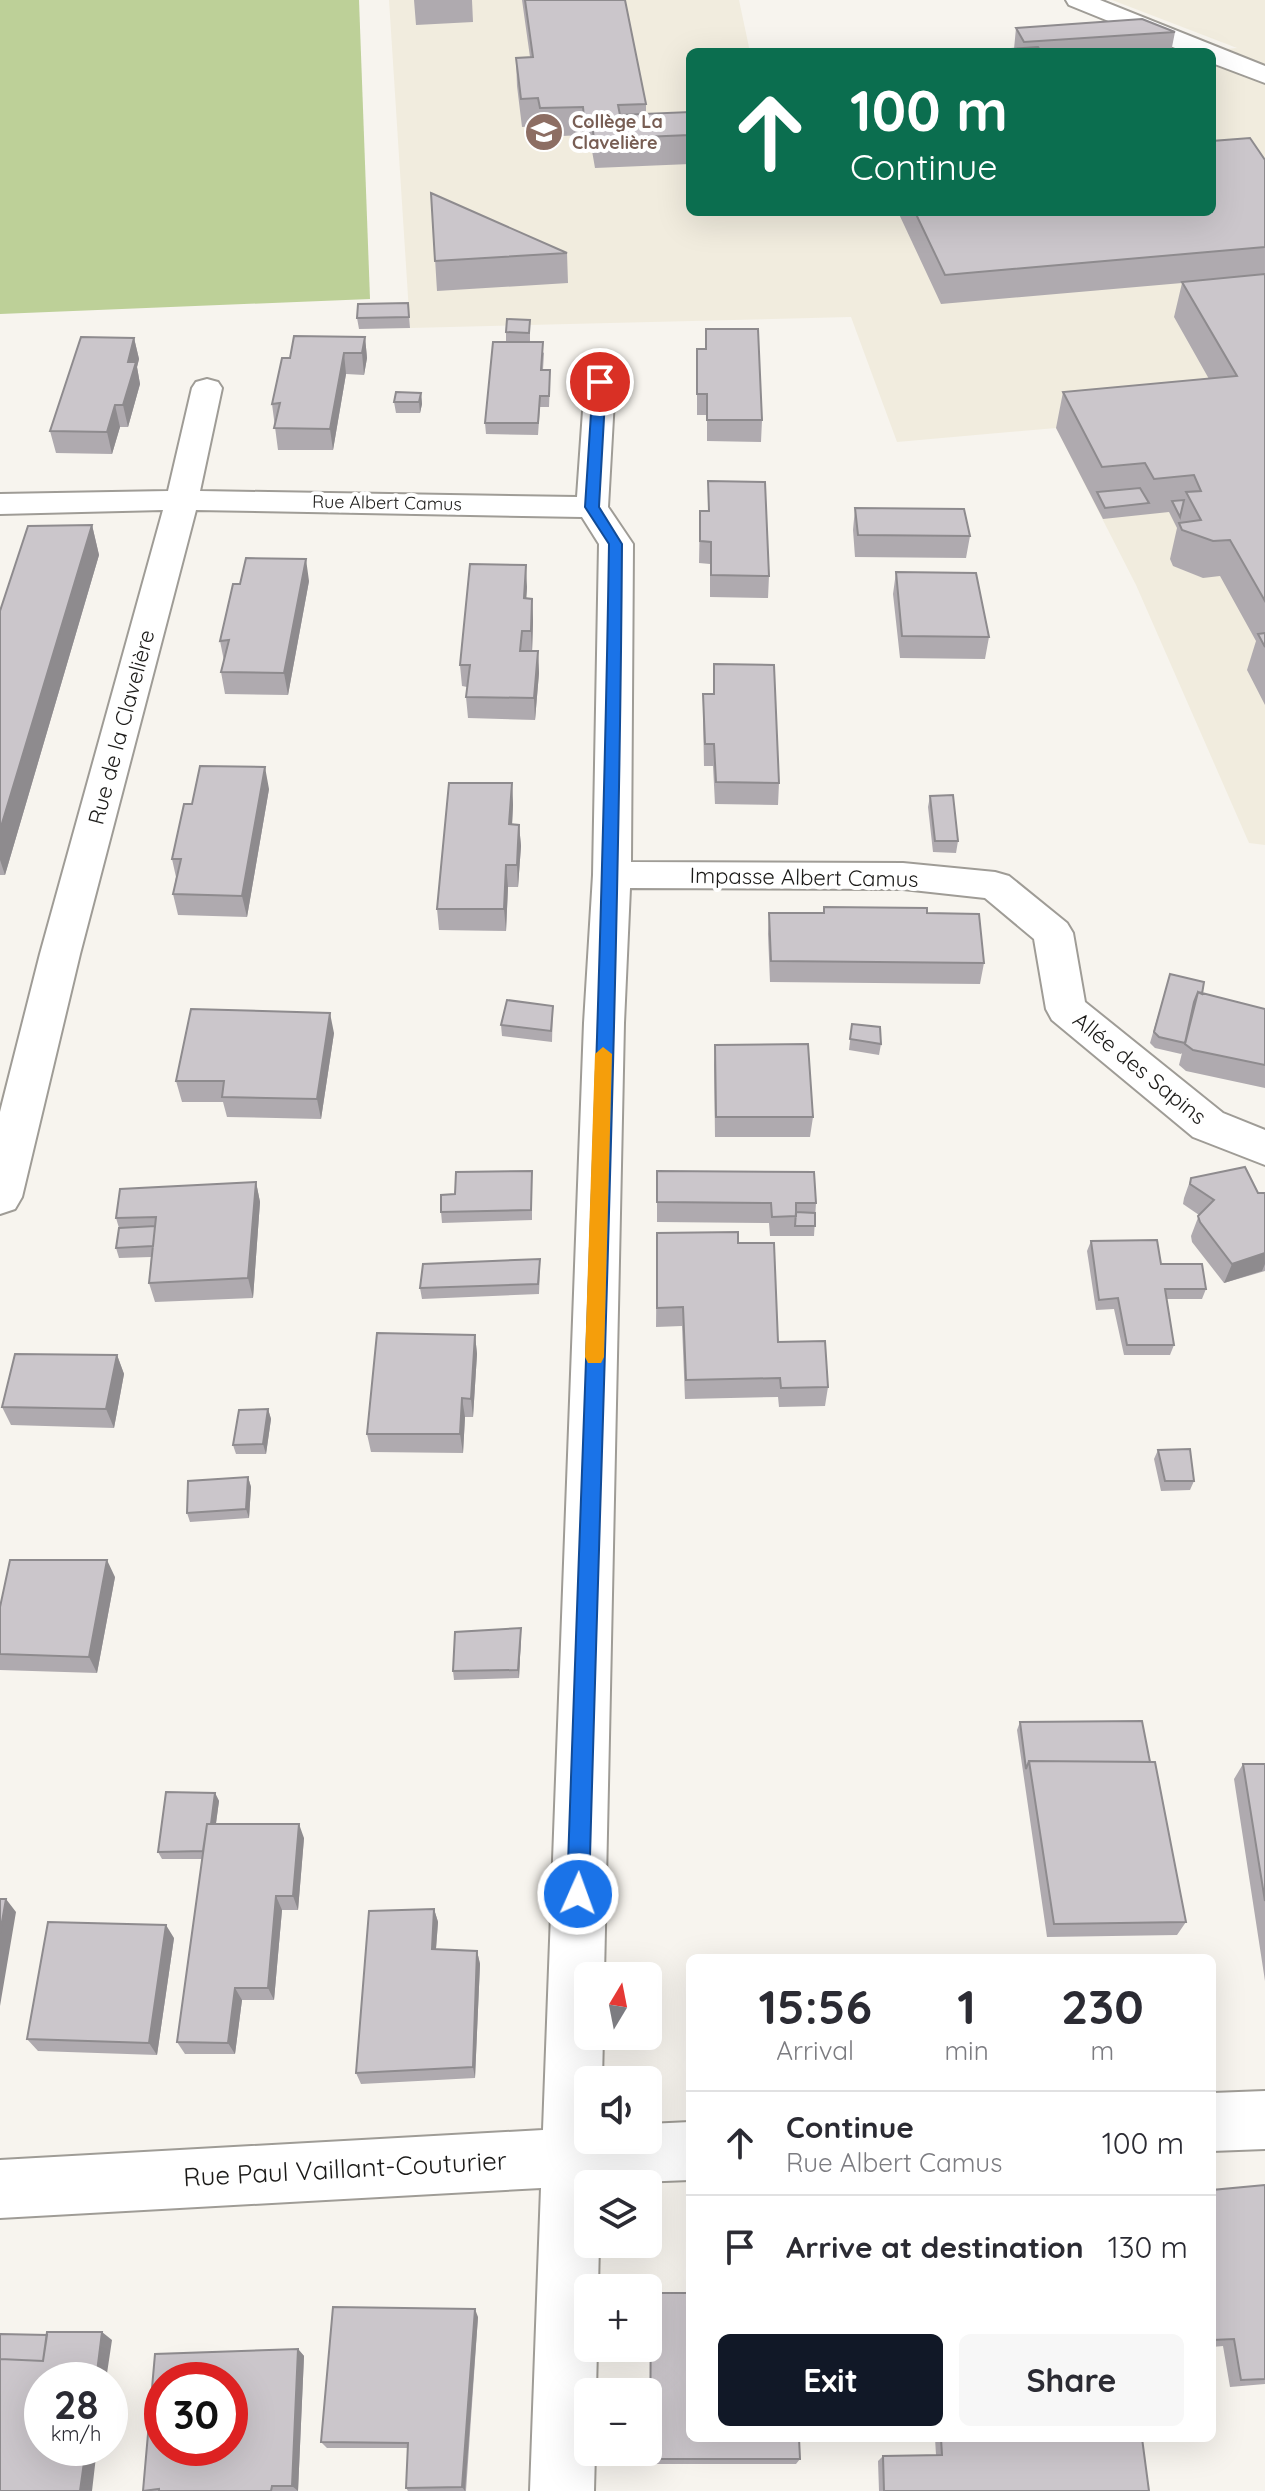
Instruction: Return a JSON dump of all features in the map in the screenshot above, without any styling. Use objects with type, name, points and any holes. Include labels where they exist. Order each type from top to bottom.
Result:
[{"type":"street","points":[[1078,0],[1197,48]]},
{"type":"street","points":[[1216,56],[1265,75]]},
{"type":"street","points":[[562,2491],[604,1023],[612,875],[616,544],[592,507],[600,382]]},
{"type":"street","points":[[182,500],[207,388]]},
{"type":"street","name":"Rue Albert Camus","points":[[0,504],[182,500],[592,507]]},
{"type":"street","name":"Rue de la Clavelière","points":[[0,1197],[60,954],[182,500]]},
{"type":"street","name":"Impasse Albert Camus","points":[[612,875],[903,876],[995,886]]},
{"type":"street","name":"Allée des Sapins","points":[[995,886],[1053,933],[1066,1009],[1208,1125],[1265,1148]]},
{"type":"street","points":[[1216,2122],[1265,2120]]},
{"type":"street","name":"Rue Paul Vaillant-Couturier","points":[[0,2189],[686,2151]]},
{"type":"shaded area","points":[[389,0],[739,0],[749,48],[686,48],[686,216],[1216,216],[1216,50],[1237,48],[1112,0],[1265,0],[1265,845],[1249,843],[1136,585],[1056,428],[897,442],[851,317],[410,328]]},
{"type":"green space","points":[[0,0],[359,0],[370,299],[0,314]]},
{"type":"building","points":[[525,0],[625,0],[646,104],[618,105],[620,115],[686,112],[686,135],[594,139],[591,116],[584,117],[583,107],[540,108],[538,98],[521,99],[516,58],[533,57]]},
{"type":"building","points":[[1142,19],[1175,32],[1024,42],[1016,28]]},
{"type":"building","points":[[1250,138],[1265,160],[1265,247],[945,275],[917,216],[1216,216],[1216,141]]},
{"type":"building","points":[[431,193],[567,253],[435,261]]},
{"type":"building","points":[[1265,274],[1265,601],[1230,540],[1213,541],[1182,530],[1179,523],[1201,520],[1186,492],[1201,491],[1194,475],[1154,479],[1145,463],[1102,467],[1063,392],[1237,376],[1182,282]]},
{"type":"building","points":[[408,303],[409,317],[357,318],[358,304]]},
{"type":"building","points":[[507,319],[530,320],[529,333],[506,332]]},
{"type":"building","points":[[706,329],[758,329],[762,420],[707,420],[707,394],[697,394],[697,349],[706,349]]},
{"type":"building","points":[[294,336],[365,337],[362,353],[344,353],[330,429],[274,428],[280,403],[272,404],[282,358],[290,358]]},
{"type":"building","points":[[81,337],[134,338],[128,362],[136,362],[123,405],[115,405],[107,432],[50,431]]},
{"type":"building","points":[[493,342],[543,342],[541,370],[550,370],[549,396],[540,396],[538,423],[485,423]]},
{"type":"building","points":[[396,392],[421,393],[419,402],[394,402]]},
{"type":"building","points":[[708,481],[765,482],[769,576],[711,575],[711,542],[700,541],[700,511],[709,511]]},
{"type":"building","points":[[1140,488],[1149,503],[1105,508],[1097,492]]},
{"type":"building","points":[[1184,500],[1180,517],[1172,501]]},
{"type":"building","points":[[855,508],[964,509],[970,536],[858,535]]},
{"type":"building","points":[[92,525],[0,830],[0,611],[28,526]]},
{"type":"building","points":[[246,558],[306,559],[284,673],[221,672],[229,640],[220,641],[233,584],[240,584]]},
{"type":"building","points":[[470,564],[526,565],[524,598],[532,599],[531,631],[522,631],[520,651],[538,651],[534,698],[466,697],[470,665],[460,665]]},
{"type":"building","points":[[896,572],[976,573],[989,637],[902,636]]},
{"type":"building","points":[[1265,633],[1265,647],[1258,634]]},
{"type":"building","points":[[714,664],[774,665],[779,783],[716,782],[714,744],[705,744],[703,694],[714,694]]},
{"type":"building","points":[[200,766],[265,767],[242,896],[173,894],[181,859],[172,859],[184,804],[192,804]]},
{"type":"building","points":[[449,783],[512,783],[509,824],[519,825],[517,865],[506,865],[504,909],[437,909]]},
{"type":"building","points":[[953,795],[958,841],[935,841],[930,796]]},
{"type":"building","points":[[824,907],[927,908],[927,913],[979,914],[984,963],[771,961],[769,913],[824,913]]},
{"type":"building","points":[[1170,974],[1204,982],[1202,994],[1198,992],[1194,1002],[1185,1043],[1159,1037],[1154,1032]]},
{"type":"building","points":[[1198,992],[1265,1009],[1265,1065],[1193,1050],[1185,1044]]},
{"type":"building","points":[[507,1000],[553,1006],[551,1031],[501,1025]]},
{"type":"building","points":[[191,1009],[330,1013],[317,1099],[222,1097],[224,1081],[176,1081]]},
{"type":"building","points":[[852,1024],[880,1027],[881,1044],[850,1039]]},
{"type":"building","points":[[808,1044],[813,1117],[716,1117],[715,1045]]},
{"type":"building","points":[[1245,1167],[1258,1193],[1265,1193],[1265,1253],[1232,1264],[1198,1216],[1214,1200],[1190,1184],[1191,1178]]},
{"type":"building","points":[[532,1171],[531,1210],[441,1212],[441,1195],[455,1194],[456,1172]]},
{"type":"building","points":[[657,1171],[814,1172],[816,1203],[796,1203],[796,1216],[772,1217],[771,1203],[657,1202]]},
{"type":"building","points":[[256,1182],[248,1278],[149,1283],[156,1217],[116,1218],[120,1189]]},
{"type":"building","points":[[796,1212],[815,1213],[815,1226],[795,1226]]},
{"type":"building","points":[[155,1226],[153,1246],[116,1248],[119,1228]]},
{"type":"building","points":[[738,1232],[738,1243],[774,1243],[778,1342],[825,1341],[828,1387],[781,1388],[780,1378],[686,1380],[683,1307],[657,1308],[657,1233]]},
{"type":"building","points":[[1157,1240],[1161,1264],[1202,1264],[1206,1289],[1165,1289],[1174,1345],[1127,1345],[1118,1298],[1099,1300],[1091,1241]]},
{"type":"building","points":[[540,1259],[538,1284],[420,1288],[423,1264]]},
{"type":"building","points":[[377,1333],[475,1335],[471,1399],[462,1398],[460,1434],[367,1434]]},
{"type":"building","points":[[15,1354],[117,1355],[106,1409],[2,1407]]},
{"type":"building","points":[[268,1409],[263,1444],[233,1445],[239,1410]]},
{"type":"building","points":[[1190,1449],[1194,1481],[1165,1481],[1158,1450]]},
{"type":"building","points":[[248,1477],[246,1509],[187,1513],[188,1481]]},
{"type":"building","points":[[10,1560],[107,1560],[89,1657],[0,1654],[0,1607]]},
{"type":"building","points":[[521,1628],[518,1670],[453,1671],[455,1632]]},
{"type":"building","points":[[1142,1721],[1150,1762],[1029,1761],[1026,1769],[1020,1722]]},
{"type":"building","points":[[1029,1761],[1155,1762],[1186,1922],[1054,1924]]},
{"type":"building","points":[[1243,1764],[1265,1764],[1265,1901]]},
{"type":"building","points":[[166,1792],[215,1793],[203,1851],[158,1852]]},
{"type":"building","points":[[207,1824],[299,1824],[293,1896],[276,1896],[268,1988],[235,1988],[228,2043],[177,2042]]},
{"type":"building","points":[[0,1899],[6,1899],[0,1933]]},
{"type":"building","points":[[434,1909],[432,1949],[477,1951],[473,2067],[356,2073],[369,1911]]},
{"type":"building","points":[[48,1922],[166,1925],[149,2043],[27,2039]]},
{"type":"building","points":[[1265,2185],[1265,2379],[1241,2380],[1234,2339],[1216,2340],[1216,2190]]},
{"type":"building","points":[[662,2293],[686,2293],[686,2442],[799,2442],[800,2459],[662,2459],[662,2378],[650,2378],[651,2362],[662,2362]]},
{"type":"building","points":[[333,2307],[475,2309],[462,2487],[406,2488],[408,2443],[321,2442]]},
{"type":"building","points":[[47,2332],[102,2332],[98,2362],[24,2362],[24,2466],[83,2466],[80,2491],[0,2491],[0,2359],[43,2361]]},
{"type":"building","points":[[0,2334],[47,2335],[43,2361],[0,2359]]},
{"type":"building","points":[[298,2349],[292,2486],[272,2486],[271,2491],[143,2491],[145,2466],[248,2466],[248,2362],[154,2362],[155,2354]]},
{"type":"building","points":[[941,2442],[1143,2442],[1149,2491],[884,2491],[883,2456],[942,2455]]},
{"type":"slow traffic","points":[[594,1357],[603,1054]]},
{"type":"place","name":"Collège La Clavelière","points":[[544,132]]},
{"type":"route","points":[[578,1894],[604,1023],[612,875],[616,544],[592,507],[600,382]]}]
